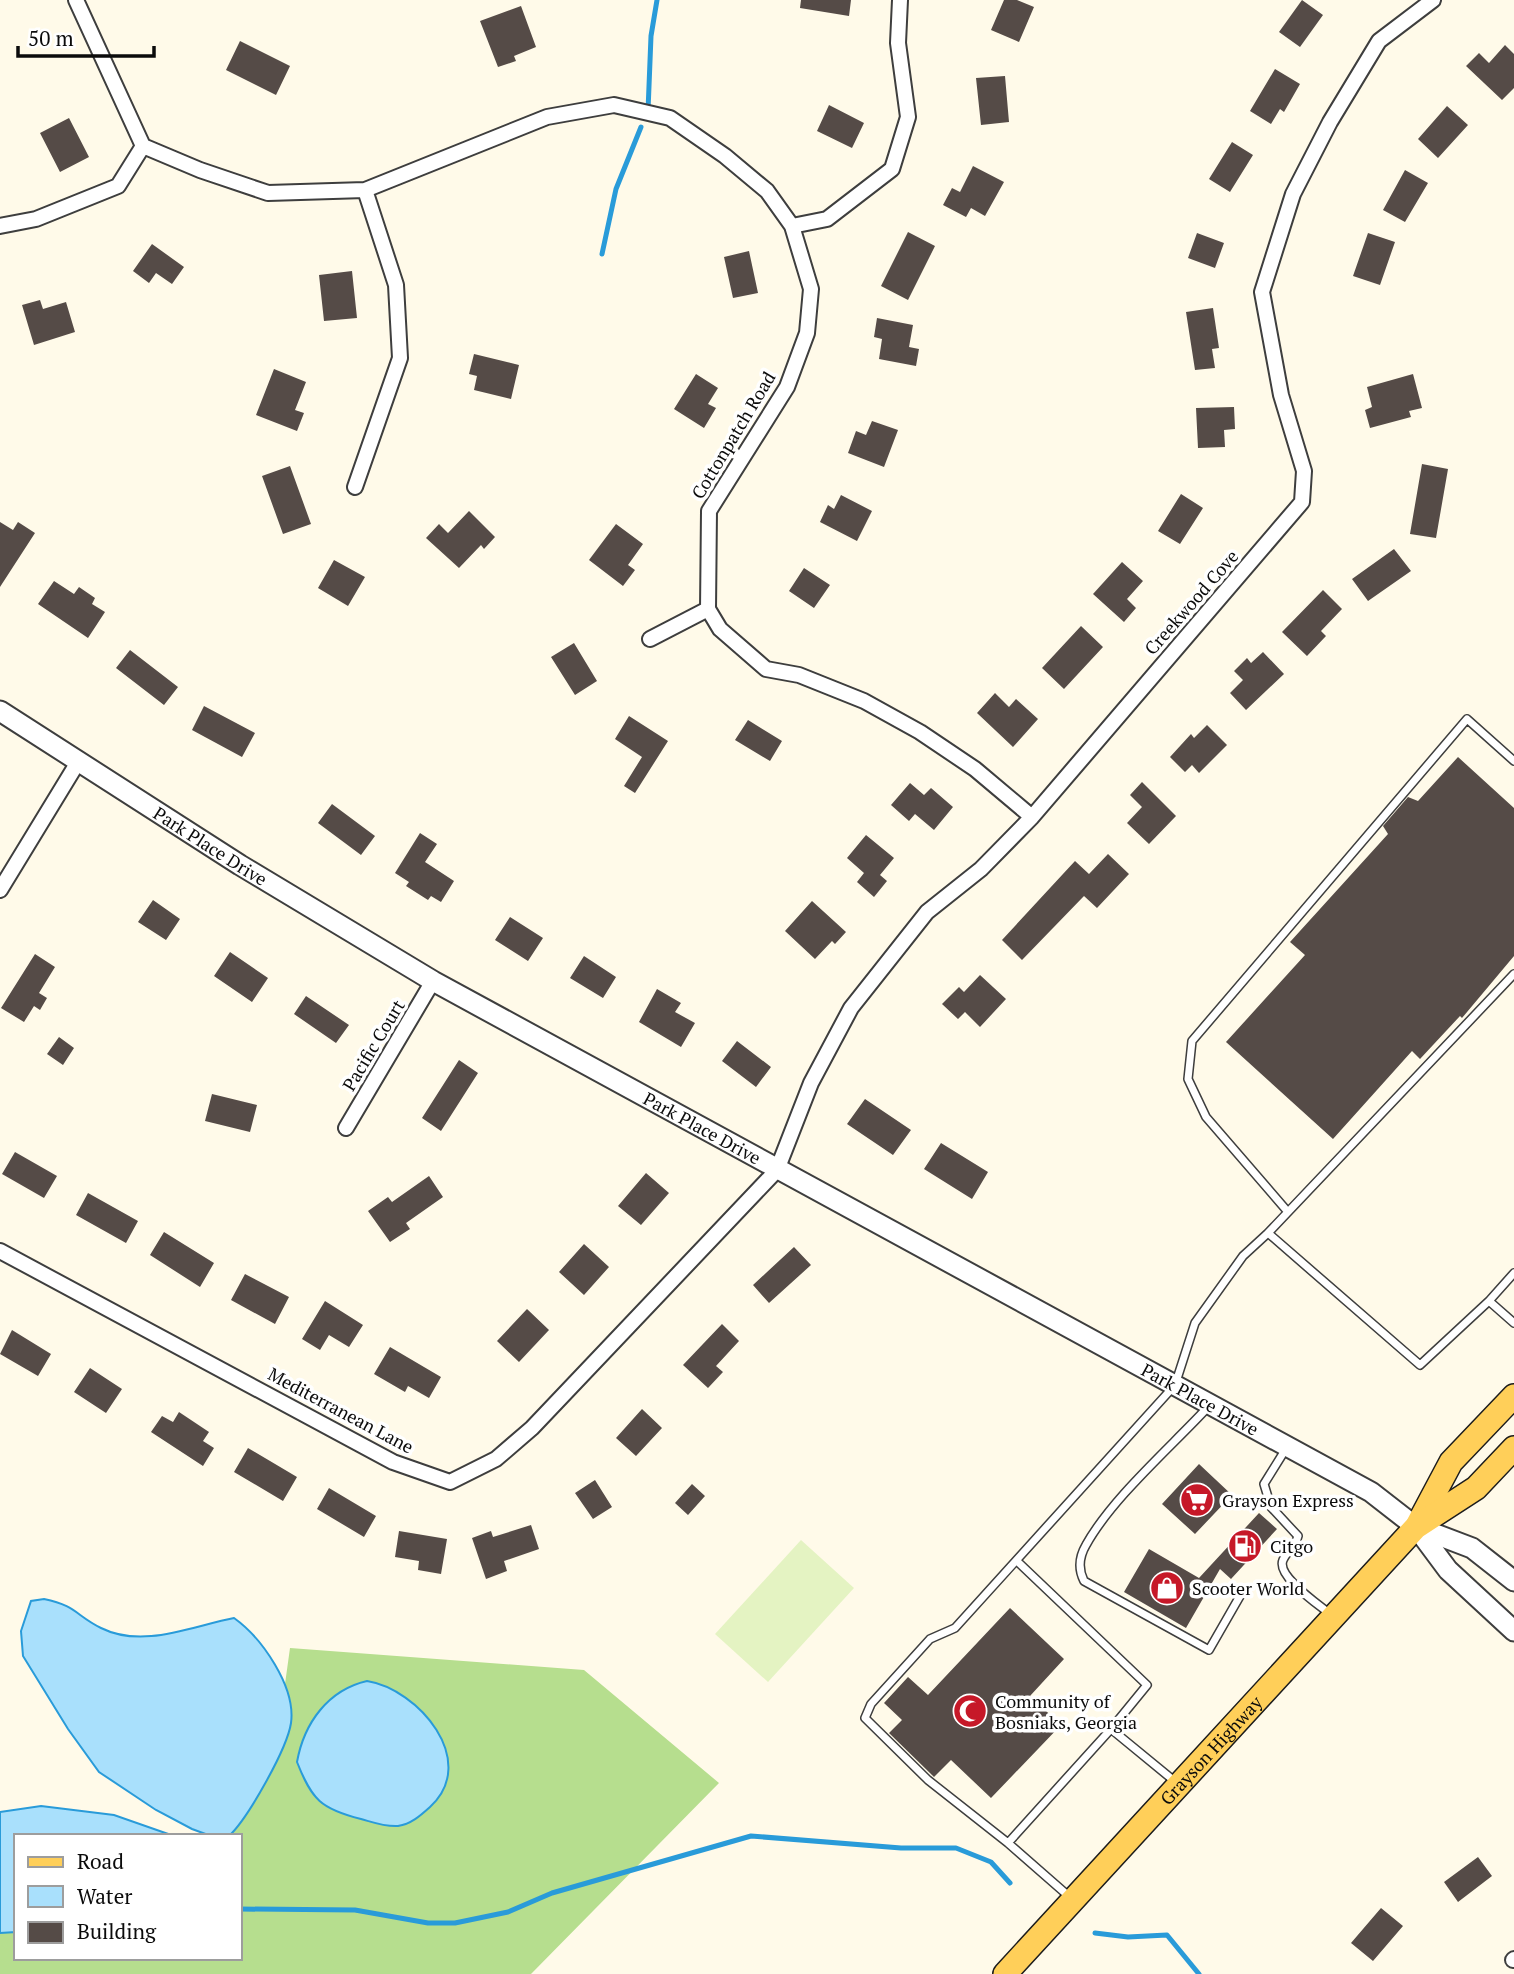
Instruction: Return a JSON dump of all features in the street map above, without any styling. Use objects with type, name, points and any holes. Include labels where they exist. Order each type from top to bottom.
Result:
[{"type":"main road","name":"Grayson Highway","points":[[1416,1527],[1451,1462],[1514,1396]]},
{"type":"main road","name":"Grayson Highway","points":[[1005,1974],[1416,1527],[1476,1488],[1514,1448]]},
{"type":"street","points":[[0,226],[36,219],[118,186],[143,146],[76,0]]},
{"type":"street","points":[[792,226],[827,219],[892,169],[908,117],[898,43],[900,0]]},
{"type":"street","name":"Creekwood Cove","points":[[777,1170],[811,1083],[851,1008],[928,912],[981,869],[1031,817],[1302,502],[1304,471],[1281,395],[1262,292],[1293,194],[1330,122],[1379,41],[1433,0]]},
{"type":"street","name":"Cottonpatch Road","points":[[143,146],[200,170],[268,193],[365,190],[547,117],[614,105],[670,118],[725,156],[767,191],[792,226],[811,289],[807,333],[787,387],[709,511],[708,609]]},
{"type":"street","points":[[355,488],[400,358],[396,285],[365,190]]},
{"type":"street","points":[[650,639],[708,609],[720,629],[766,669],[799,675],[864,701],[920,732],[975,769],[1031,817]]},
{"type":"street","name":"Park Place Drive","points":[[0,711],[240,865],[433,981],[1371,1492],[1416,1527]]},
{"type":"street","points":[[0,890],[78,762]]},
{"type":"street","name":"Pacific Court","points":[[346,1128],[433,981]]},
{"type":"street","name":"Mediterranean Lane","points":[[0,1251],[393,1462],[450,1482],[496,1459],[532,1428],[777,1170]]},
{"type":"street","points":[[1416,1527],[1472,1548],[1514,1581]]},
{"type":"street","points":[[1416,1527],[1448,1570],[1514,1630]]},
{"type":"lane","points":[[1288,1212],[1206,1117],[1188,1079],[1192,1041],[1467,719],[1514,761]]},
{"type":"lane","points":[[1072,1899],[1008,1843],[928,1780],[865,1718],[870,1704],[930,1639],[955,1628],[1018,1562],[1175,1385],[1195,1323],[1242,1256],[1268,1233],[1514,974]]},
{"type":"lane","points":[[1268,1233],[1420,1365],[1489,1301],[1514,1273]]},
{"type":"lane","points":[[1489,1301],[1514,1323]]},
{"type":"lane","points":[[1211,1404],[1109,1513],[1085,1546],[1080,1573],[1083,1581],[1209,1650],[1240,1596]]},
{"type":"lane","points":[[1288,1446],[1264,1484],[1271,1507],[1298,1536],[1283,1560],[1282,1568],[1286,1577],[1333,1616]]},
{"type":"lane","points":[[1008,1843],[1147,1685],[1018,1562]]},
{"type":"lane","points":[[1111,1729],[1178,1784]]},
{"type":"green space","points":[[801,1540],[854,1588],[768,1682],[715,1634]]},
{"type":"green space","points":[[290,1648],[584,1670],[719,1783],[531,1974],[0,1974],[0,1931],[14,1932],[14,1960],[242,1960],[242,1834],[221,1834],[275,1756]]},
{"type":"water","points":[[44,1599],[55,1602],[117,1634],[168,1634],[234,1618],[255,1638],[283,1679],[291,1709],[291,1723],[266,1782],[231,1834],[206,1834],[192,1829],[156,1810],[99,1772],[68,1729],[23,1656],[21,1631],[31,1601]]},
{"type":"water","points":[[367,1681],[386,1687],[423,1712],[445,1749],[448,1769],[444,1789],[430,1807],[403,1825],[379,1824],[327,1807],[313,1794],[297,1762],[305,1734],[320,1710],[341,1692]]},
{"type":"water","points":[[41,1806],[114,1815],[168,1834],[14,1834],[14,1932],[0,1933],[0,1812]]},
{"type":"building","points":[[801,0],[851,0],[849,16],[800,8]]},
{"type":"building","points":[[1004,0],[1017,0],[1034,7],[1019,42],[991,30]]},
{"type":"building","points":[[1302,0],[1323,15],[1300,47],[1279,32]]},
{"type":"building","points":[[521,6],[536,47],[514,56],[516,61],[498,67],[480,21]]},
{"type":"building","points":[[240,41],[290,66],[276,95],[226,70]]},
{"type":"building","points":[[1505,45],[1514,54],[1514,88],[1502,100],[1466,66],[1479,53],[1489,63]]},
{"type":"building","points":[[1275,69],[1300,84],[1284,112],[1280,109],[1271,124],[1250,111]]},
{"type":"building","points":[[1005,76],[1009,122],[981,125],[976,78]]},
{"type":"building","points":[[829,105],[864,123],[852,148],[817,131]]},
{"type":"building","points":[[1447,106],[1468,125],[1438,158],[1418,139]]},
{"type":"building","points":[[69,118],[89,157],[60,172],[40,133]]},
{"type":"building","points":[[1232,142],[1253,155],[1230,192],[1209,179]]},
{"type":"building","points":[[973,166],[1004,182],[985,216],[971,208],[966,217],[943,205],[952,188],[960,192]]},
{"type":"building","points":[[1405,170],[1428,183],[1405,222],[1383,210]]},
{"type":"building","points":[[908,232],[935,246],[908,300],[881,286]]},
{"type":"building","points":[[1197,233],[1224,243],[1215,268],[1188,258]]},
{"type":"building","points":[[1368,233],[1395,242],[1380,285],[1353,276]]},
{"type":"building","points":[[152,244],[184,267],[172,284],[156,273],[149,283],[133,271]]},
{"type":"building","points":[[749,251],[758,293],[733,298],[724,257]]},
{"type":"building","points":[[352,271],[357,318],[324,321],[319,275]]},
{"type":"building","points":[[40,300],[43,309],[66,302],[75,332],[34,345],[22,305]]},
{"type":"building","points":[[1213,308],[1219,348],[1212,349],[1215,368],[1195,370],[1186,312]]},
{"type":"building","points":[[877,318],[913,325],[909,347],[919,349],[916,366],[879,359],[882,339],[874,337]]},
{"type":"building","points":[[474,354],[519,365],[511,399],[474,390],[477,376],[469,374]]},
{"type":"building","points":[[274,369],[306,382],[295,410],[304,413],[297,431],[256,415]]},
{"type":"building","points":[[696,374],[718,388],[708,404],[716,408],[704,428],[674,409]]},
{"type":"building","points":[[1413,374],[1422,408],[1409,411],[1411,417],[1370,428],[1365,410],[1372,407],[1367,387]]},
{"type":"building","points":[[1234,407],[1235,429],[1224,430],[1225,447],[1198,448],[1196,408]]},
{"type":"building","points":[[872,421],[898,430],[884,467],[848,453],[856,431],[866,435]]},
{"type":"building","points":[[1422,464],[1448,469],[1436,538],[1410,534]]},
{"type":"building","points":[[290,466],[311,524],[283,534],[262,476]]},
{"type":"building","points":[[1181,494],[1203,508],[1180,544],[1158,531]]},
{"type":"building","points":[[841,495],[872,511],[857,541],[820,522],[828,505],[834,509]]},
{"type":"building","points":[[469,511],[495,537],[484,549],[481,545],[459,568],[426,538],[439,524],[448,533]]},
{"type":"building","points":[[0,522],[13,530],[18,522],[35,533],[0,587]]},
{"type":"building","points":[[616,524],[643,544],[628,565],[635,570],[623,586],[589,560]]},
{"type":"building","points":[[1394,549],[1411,571],[1368,601],[1352,579]]},
{"type":"building","points":[[334,560],[365,577],[348,606],[318,588]]},
{"type":"building","points":[[1122,562],[1143,581],[1127,599],[1136,608],[1124,622],[1093,594]]},
{"type":"building","points":[[804,568],[830,585],[814,608],[789,591]]},
{"type":"building","points":[[54,581],[74,594],[79,587],[95,598],[92,604],[105,612],[88,638],[38,604]]},
{"type":"building","points":[[1323,590],[1342,609],[1321,631],[1326,636],[1307,656],[1282,632]]},
{"type":"building","points":[[1081,626],[1103,647],[1064,689],[1042,668]]},
{"type":"building","points":[[574,643],[597,681],[575,695],[551,657]]},
{"type":"building","points":[[130,650],[178,687],[164,705],[116,668]]},
{"type":"building","points":[[1263,652],[1284,674],[1246,710],[1230,693],[1243,680],[1234,671],[1247,658],[1251,663]]},
{"type":"building","points":[[995,693],[1009,707],[1016,699],[1038,719],[1013,747],[977,713]]},
{"type":"building","points":[[204,706],[255,733],[242,757],[192,730]]},
{"type":"building","points":[[629,716],[668,741],[635,793],[624,786],[642,757],[615,739]]},
{"type":"building","points":[[748,720],[782,741],[770,761],[735,740]]},
{"type":"building","points":[[1207,725],[1227,745],[1199,773],[1192,765],[1185,772],[1170,757],[1191,734],[1194,738]]},
{"type":"building","points":[[1458,757],[1514,808],[1514,956],[1462,1018],[1460,1016],[1420,1059],[1412,1051],[1333,1139],[1226,1042],[1305,955],[1290,942],[1388,834],[1383,826],[1408,797],[1418,801]]},
{"type":"building","points":[[1142,782],[1176,816],[1149,844],[1127,823],[1142,807],[1130,795]]},
{"type":"building","points":[[910,783],[924,795],[931,788],[953,807],[934,830],[915,814],[909,821],[891,805]]},
{"type":"building","points":[[332,804],[375,836],[361,855],[318,823]]},
{"type":"building","points":[[420,833],[437,844],[425,862],[454,881],[441,902],[431,896],[428,900],[406,886],[409,882],[395,873]]},
{"type":"building","points":[[866,835],[894,858],[880,875],[887,881],[874,897],[857,882],[864,873],[847,858]]},
{"type":"building","points":[[1108,854],[1129,874],[1097,908],[1084,896],[1022,960],[1002,940],[1075,861],[1089,874]]},
{"type":"building","points":[[153,900],[180,919],[166,940],[138,922]]},
{"type":"building","points":[[812,901],[846,932],[835,944],[832,941],[815,959],[785,931]]},
{"type":"building","points":[[510,917],[543,938],[528,961],[495,940]]},
{"type":"building","points":[[230,952],[268,978],[252,1002],[214,976]]},
{"type":"building","points":[[35,954],[55,967],[39,993],[47,998],[40,1010],[34,1006],[24,1022],[1,1008]]},
{"type":"building","points":[[584,956],[616,977],[603,998],[570,978]]},
{"type":"building","points":[[980,975],[1006,999],[980,1027],[965,1012],[958,1019],[942,1004],[959,987],[964,992]]},
{"type":"building","points":[[657,989],[681,1003],[675,1012],[695,1023],[681,1047],[639,1022]]},
{"type":"building","points":[[306,996],[349,1025],[336,1043],[294,1014]]},
{"type":"building","points":[[59,1037],[74,1048],[63,1065],[47,1054]]},
{"type":"building","points":[[737,1041],[771,1067],[756,1087],[722,1061]]},
{"type":"building","points":[[459,1060],[478,1073],[441,1131],[422,1118]]},
{"type":"building","points":[[212,1094],[257,1105],[250,1132],[205,1121]]},
{"type":"building","points":[[865,1099],[911,1130],[893,1155],[847,1124]]},
{"type":"building","points":[[941,1143],[988,1172],[972,1199],[924,1169]]},
{"type":"building","points":[[15,1152],[57,1176],[44,1198],[2,1174]]},
{"type":"building","points":[[646,1173],[669,1193],[641,1225],[618,1206]]},
{"type":"building","points":[[429,1176],[443,1197],[406,1223],[410,1229],[390,1242],[368,1211],[388,1197],[392,1202]]},
{"type":"building","points":[[88,1193],[138,1221],[126,1243],[76,1215]]},
{"type":"building","points":[[164,1232],[214,1263],[200,1287],[150,1255]]},
{"type":"building","points":[[584,1244],[609,1267],[584,1295],[559,1272]]},
{"type":"building","points":[[794,1247],[811,1265],[769,1303],[753,1285]]},
{"type":"building","points":[[245,1274],[289,1297],[275,1324],[231,1300]]},
{"type":"building","points":[[325,1301],[363,1325],[349,1347],[329,1335],[320,1350],[302,1339]]},
{"type":"building","points":[[527,1309],[549,1330],[519,1362],[497,1341]]},
{"type":"building","points":[[722,1324],[739,1341],[716,1366],[723,1372],[708,1388],[683,1365]]},
{"type":"building","points":[[12,1330],[51,1354],[38,1376],[0,1354]]},
{"type":"building","points":[[390,1347],[441,1377],[429,1398],[408,1386],[405,1392],[374,1374]]},
{"type":"building","points":[[90,1368],[122,1389],[106,1413],[74,1392]]},
{"type":"building","points":[[642,1409],[662,1428],[636,1456],[616,1438]]},
{"type":"building","points":[[179,1412],[209,1432],[203,1441],[214,1448],[203,1466],[151,1432],[162,1416],[173,1422]]},
{"type":"building","points":[[248,1448],[297,1477],[283,1501],[234,1472]]},
{"type":"building","name":"Grayson Express","points":[[1199,1464],[1232,1495],[1195,1534],[1162,1504]]},
{"type":"building","points":[[595,1480],[612,1507],[593,1519],[575,1493]]},
{"type":"building","points":[[692,1484],[705,1496],[688,1515],[675,1503]]},
{"type":"building","points":[[329,1488],[376,1516],[364,1537],[317,1509]]},
{"type":"building","name":"Scooter World","points":[[1259,1513],[1277,1529],[1231,1579],[1220,1569],[1186,1628],[1124,1592],[1149,1549],[1199,1578]]},
{"type":"building","points":[[531,1525],[539,1549],[504,1561],[507,1571],[486,1579],[472,1538],[491,1531],[493,1537]]},
{"type":"building","points":[[399,1531],[447,1539],[441,1574],[418,1570],[419,1561],[395,1557]]},
{"type":"building","name":"Community of Bosniaks, Georgia","points":[[1010,1608],[1064,1659],[1030,1696],[1061,1725],[991,1798],[951,1760],[934,1777],[889,1733],[902,1720],[884,1703],[908,1677],[928,1695]]},
{"type":"building","points":[[1478,1857],[1492,1876],[1458,1902],[1444,1882]]},
{"type":"building","points":[[1381,1908],[1403,1926],[1373,1961],[1351,1943]]},
{"type":"waterway","points":[[648,111],[651,36],[657,0]]},
{"type":"waterway","points":[[602,254],[616,189],[641,127]]},
{"type":"waterway","points":[[242,1909],[355,1910],[428,1923],[455,1923],[508,1912],[552,1893],[751,1836],[901,1848],[956,1848],[991,1862],[1010,1883]]},
{"type":"waterway","points":[[1095,1933],[1128,1937],[1167,1935],[1199,1974]]},
{"type":"place","name":"Grayson Express","points":[[1197,1500]]},
{"type":"place","name":"Citgo","points":[[1245,1546]]},
{"type":"place","name":"Scooter World","points":[[1167,1588]]},
{"type":"place","name":"Community of Bosniaks, Georgia","points":[[970,1711]]}]
